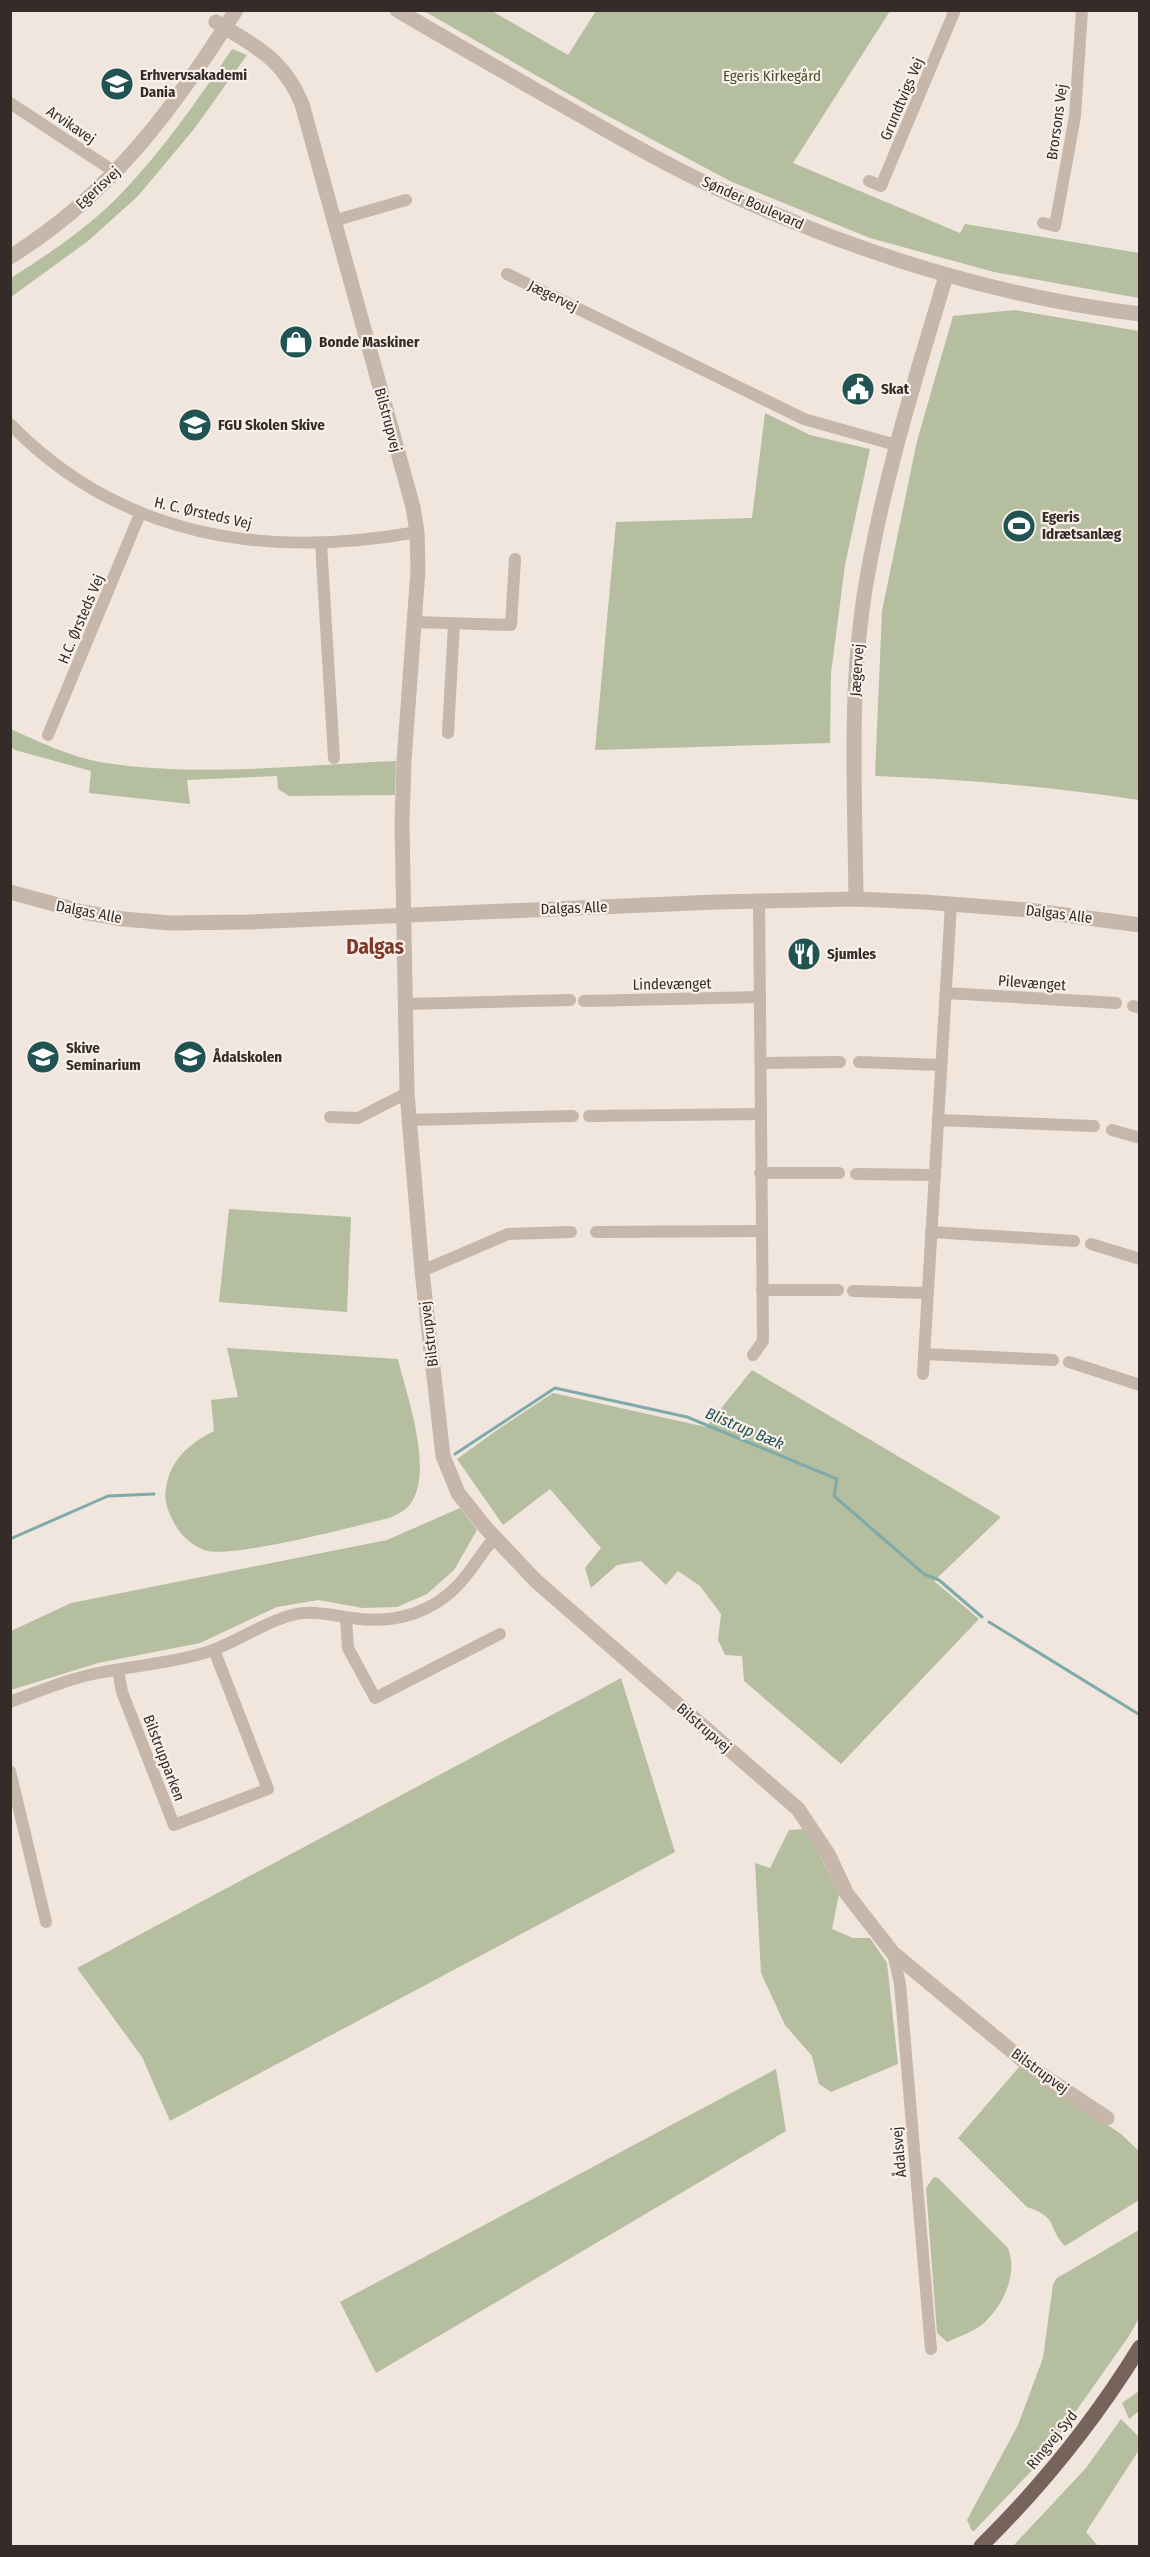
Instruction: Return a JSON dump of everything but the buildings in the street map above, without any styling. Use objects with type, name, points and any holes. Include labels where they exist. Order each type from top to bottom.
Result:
[{"type":"main road","name":"Ringvej Syd","points":[[981,2547],[1052,2471],[1091,2420],[1140,2347]]},
{"type":"street","name":"Egerisvej","points":[[10,257],[33,243],[80,206],[146,140],[193,79],[221,20],[236,10]]},
{"type":"street","name":"Sønder Boulevard","points":[[397,10],[651,154],[726,192],[834,237],[946,276],[1040,298],[1140,315]]},
{"type":"street","name":"Grundtvigs Vej","points":[[869,181],[881,186],[955,10]]},
{"type":"street","name":"Brorsons Vej","points":[[1043,223],[1055,226],[1075,116],[1082,10]]},
{"type":"street","name":"Bilstrupvej","points":[[221,20],[274,59],[295,87],[302,104],[417,532],[414,622],[403,792],[407,1092],[422,1271],[443,1456],[458,1493],[536,1581],[798,1809],[828,1854],[847,1894],[893,1953],[1036,2071],[1107,2118]]},
{"type":"street","name":"Arvikavej","points":[[10,103],[115,172]]},
{"type":"street","points":[[333,221],[406,200]]},
{"type":"street","name":"Jægervej","points":[[507,274],[804,419],[896,445]]},
{"type":"street","name":"Jægervej","points":[[856,899],[853,737],[858,653],[866,580],[896,445],[946,276]]},
{"type":"street","name":"H. C. Ørsteds Vej","points":[[10,424],[67,472],[140,514],[185,528],[233,538],[276,543],[321,543],[417,532]]},
{"type":"street","name":"H.C. Ørsteds Vej","points":[[48,735],[140,514]]},
{"type":"street","points":[[321,543],[334,758]]},
{"type":"street","points":[[414,622],[511,625],[515,558]]},
{"type":"street","points":[[448,733],[454,624]]},
{"type":"street","name":"Dalgas Alle","points":[[10,892],[83,912],[123,919],[170,923],[856,899],[1028,910],[1140,925]]},
{"type":"street","points":[[753,1355],[763,1341],[759,901]]},
{"type":"street","points":[[923,1374],[951,904]]},
{"type":"street","name":"Pilevænget","points":[[946,993],[1116,1003]]},
{"type":"street","name":"Lindevænget","points":[[584,1001],[760,997]]},
{"type":"street","points":[[405,1004],[570,1000]]},
{"type":"street","points":[[761,1063],[840,1062]]},
{"type":"street","points":[[859,1062],[941,1065]]},
{"type":"street","points":[[330,1118],[358,1118],[407,1092]]},
{"type":"street","points":[[589,1116],[761,1114]]},
{"type":"street","points":[[409,1120],[573,1116]]},
{"type":"street","points":[[938,1120],[1094,1126]]},
{"type":"street","points":[[1112,1130],[1140,1138]]},
{"type":"street","points":[[760,1173],[839,1173]]},
{"type":"street","points":[[856,1174],[934,1175]]},
{"type":"street","points":[[596,1232],[761,1231]]},
{"type":"street","points":[[422,1271],[508,1234],[571,1232]]},
{"type":"street","points":[[931,1232],[1074,1241]]},
{"type":"street","points":[[1091,1244],[1140,1259]]},
{"type":"street","points":[[762,1290],[838,1290]]},
{"type":"street","points":[[853,1291],[927,1293]]},
{"type":"street","points":[[924,1354],[1053,1360]]},
{"type":"street","points":[[1069,1362],[1140,1385]]},
{"type":"street","points":[[10,1702],[65,1682],[118,1670],[153,1666],[214,1650],[279,1618],[296,1614],[314,1613],[376,1621],[399,1618],[422,1611],[443,1599],[459,1583],[495,1537]]},
{"type":"street","points":[[346,1618],[348,1648],[375,1698],[500,1634]]},
{"type":"street","name":"Bilstrupparken","points":[[118,1670],[122,1692],[174,1825],[268,1788],[214,1650]]},
{"type":"street","points":[[10,1771],[46,1922]]},
{"type":"street","name":"Ådalsvej","points":[[893,1953],[900,1984],[932,2349]]},
{"type":"green space","name":"Egeris Kirkegård","points":[[424,11],[492,11],[568,55],[596,11],[890,11],[793,163],[960,233],[965,224],[1139,253],[1139,298],[994,272],[870,238],[732,182],[593,108]]},
{"type":"green space","points":[[232,49],[247,55],[194,129],[138,196],[88,241],[11,297],[11,278],[79,231],[133,181],[178,126]]},
{"type":"green space","name":"Egeris Idrætsanlæg","points":[[1015,310],[1139,331],[1139,800],[1007,784],[875,776],[882,611],[917,441],[953,316]]},
{"type":"green space","points":[[765,413],[810,435],[870,449],[845,565],[831,673],[830,743],[595,750],[616,522],[752,518]]},
{"type":"green space","points":[[11,729],[77,756],[136,767],[210,770],[396,761],[395,795],[289,796],[278,789],[277,776],[187,780],[190,804],[89,793],[91,771],[15,750],[11,747]]},
{"type":"green space","points":[[229,1209],[351,1217],[347,1312],[219,1302]]},
{"type":"green space","points":[[227,1348],[398,1359],[412,1410],[419,1448],[419,1483],[414,1498],[407,1508],[389,1518],[239,1550],[218,1552],[204,1550],[189,1541],[178,1529],[170,1515],[167,1508],[166,1488],[172,1469],[182,1454],[197,1441],[214,1431],[211,1400],[238,1397]]},
{"type":"green space","points":[[752,1370],[1001,1517],[934,1581],[979,1619],[841,1764],[744,1681],[742,1656],[725,1655],[718,1640],[721,1614],[700,1586],[678,1571],[666,1585],[641,1561],[617,1565],[591,1588],[585,1568],[601,1548],[550,1489],[503,1525],[457,1459],[553,1393],[706,1427]]},
{"type":"green space","points":[[460,1508],[477,1530],[454,1570],[427,1594],[397,1607],[363,1608],[318,1600],[277,1607],[200,1643],[98,1663],[11,1690],[11,1631],[71,1603],[387,1540]]},
{"type":"green space","points":[[621,1678],[675,1852],[170,2121],[142,2057],[77,1968]]},
{"type":"green space","points":[[807,1829],[839,1894],[832,1929],[853,1938],[870,1938],[887,1963],[898,2064],[831,2092],[819,2084],[812,2056],[785,2025],[761,1973],[755,1863],[770,1868],[789,1830]]},
{"type":"green space","points":[[1019,2067],[1121,2134],[1139,2151],[1139,2200],[1065,2246],[1049,2219],[1027,2207],[958,2138]]},
{"type":"green space","points":[[776,2069],[786,2131],[376,2373],[340,2302]]},
{"type":"green space","points":[[934,2177],[938,2178],[1008,2248],[1011,2258],[1007,2288],[992,2315],[967,2334],[947,2342],[937,2333],[926,2188]]},
{"type":"green space","points":[[1139,2230],[1139,2318],[1129,2336],[1040,2462],[972,2531],[967,2520],[1018,2425],[1043,2358],[1053,2284],[1057,2278]]},
{"type":"green space","points":[[1139,2391],[1139,2411],[1129,2419],[1122,2403]]},
{"type":"green space","points":[[1121,2419],[1139,2437],[1139,2450],[1086,2532],[1098,2546],[1013,2546],[1086,2468]]},
{"type":"waterway","name":"Blistrup Bæk","points":[[455,1454],[555,1388],[687,1417],[837,1479],[834,1496],[924,1574],[939,1580],[982,1617]]},
{"type":"waterway","name":"Blistrup Bæk","points":[[10,1539],[108,1496],[154,1494]]},
{"type":"waterway","name":"Blistrup Bæk","points":[[989,1622],[1140,1715]]},
{"type":"place","name":"Erhvervsakademi Dania","points":[[117,84]]},
{"type":"place","name":"Bonde Maskiner","points":[[296,342]]},
{"type":"place","name":"Skat","points":[[858,389]]},
{"type":"place","name":"FGU Skolen Skive","points":[[195,425]]},
{"type":"place","name":"Egeris Idrætsanlæg","points":[[1019,526]]},
{"type":"place","name":"Sjumles","points":[[804,954]]},
{"type":"place","name":"Skive Seminarium","points":[[43,1057]]},
{"type":"place","name":"Ådalskolen","points":[[190,1057]]},
{"type":"district","name":"Dalgas","points":[[375,947]]}]
